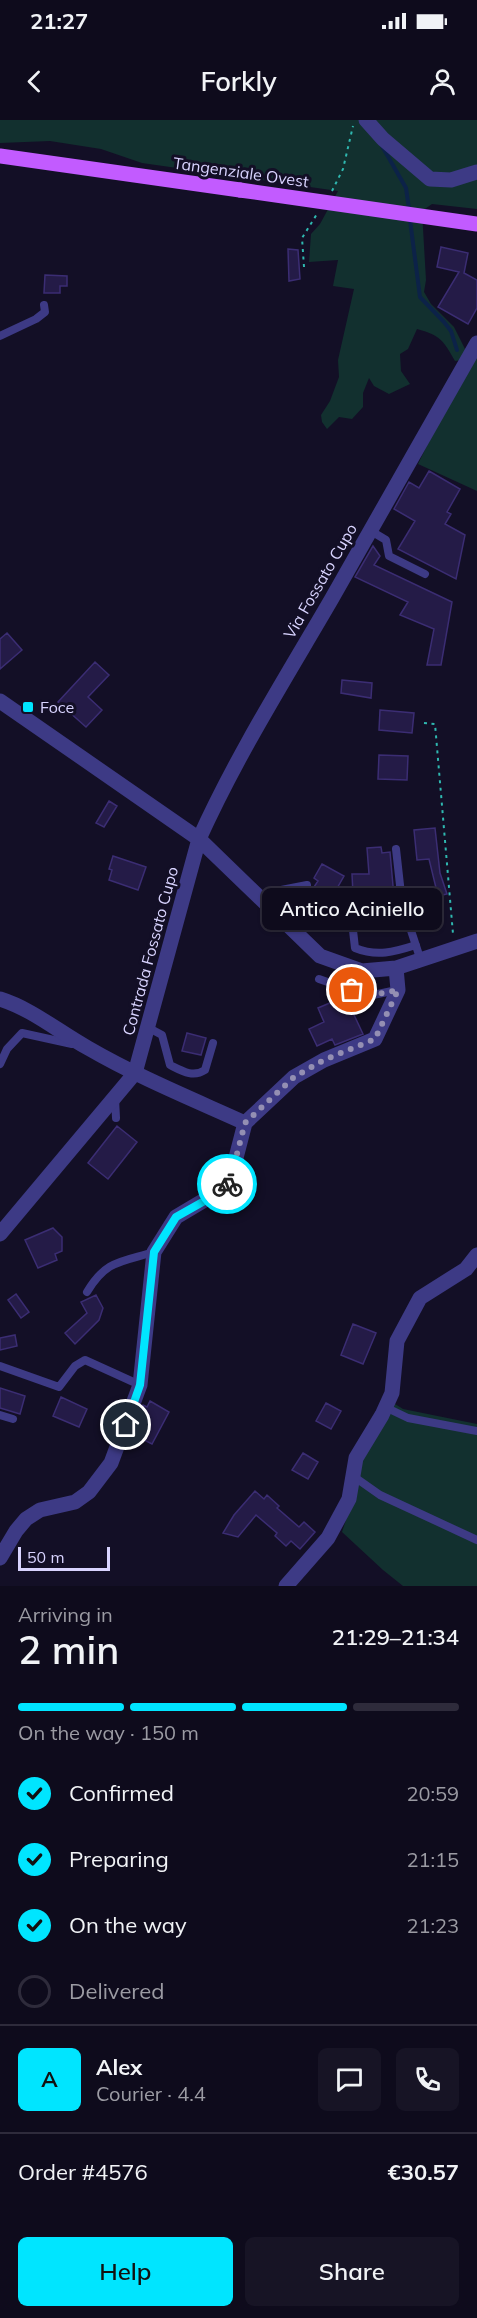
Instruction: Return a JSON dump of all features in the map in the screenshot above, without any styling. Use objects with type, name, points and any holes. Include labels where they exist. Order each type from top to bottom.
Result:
[{"type":"main road","name":"Tangenziale Ovest","points":[[0,156],[477,224]]},
{"type":"street","points":[[374,129],[430,179],[452,180],[477,172]]},
{"type":"street","name":"Via Fossato Cupo","points":[[199,839],[264,712],[477,343]]},
{"type":"street","points":[[0,701],[199,839],[320,956],[362,971],[396,968],[477,940]]},
{"type":"street","name":"Contrada Fossato Cupo","points":[[135,1073],[199,839]]},
{"type":"street","points":[[0,1558],[16,1530],[26,1519],[40,1510],[75,1502],[89,1492],[111,1463],[140,1385],[154,1252],[176,1217],[223,1190],[231,1177],[245,1123],[294,1077],[324,1060],[375,1039],[398,990],[396,968]]},
{"type":"street","points":[[0,999],[14,1004],[135,1073],[245,1123]]},
{"type":"street","points":[[0,1234],[135,1073]]},
{"type":"street","points":[[286,1586],[328,1538],[349,1499],[356,1458],[392,1394],[397,1341],[420,1299],[466,1269],[477,1256]]},
{"type":"lane","points":[[0,336],[45,312],[44,305]]},
{"type":"lane","points":[[370,531],[386,540],[388,556],[425,574]]},
{"type":"lane","points":[[396,849],[402,903],[421,961]]},
{"type":"lane","points":[[262,900],[271,892],[307,885]]},
{"type":"lane","points":[[350,904],[355,948],[368,953],[395,952],[416,945]]},
{"type":"lane","points":[[319,979],[368,996],[398,990]]},
{"type":"lane","points":[[147,1027],[162,1035],[170,1065],[192,1075],[205,1070],[213,1043]]},
{"type":"lane","points":[[0,1064],[7,1048],[22,1033],[88,1048]]},
{"type":"lane","points":[[114,1097],[116,1118]]},
{"type":"lane","points":[[87,1292],[106,1267],[154,1252]]},
{"type":"lane","points":[[0,1366],[59,1387],[75,1366],[85,1360],[140,1385]]},
{"type":"lane","points":[[386,1407],[408,1418],[477,1431]]},
{"type":"lane","points":[[0,1415],[13,1419]]},
{"type":"lane","points":[[353,1476],[380,1495],[477,1540]]},
{"type":"path","points":[[423,723],[435,724],[455,949]]},
{"type":"green space","points":[[0,120],[477,120],[477,209],[432,204],[422,211],[426,280],[424,292],[431,304],[454,327],[465,349],[462,360],[455,361],[448,348],[440,340],[417,329],[408,349],[400,354],[401,371],[410,384],[389,394],[374,386],[369,378],[363,393],[363,407],[352,419],[339,417],[327,429],[322,422],[321,415],[330,401],[339,377],[338,360],[354,289],[333,286],[338,260],[309,262],[311,234],[320,224],[338,191],[142,163],[101,149],[50,141],[0,143]]},
{"type":"green space","points":[[477,357],[477,491],[418,464],[436,427]]},
{"type":"green space","points":[[395,1404],[403,1409],[477,1424],[477,1586],[403,1586],[342,1532],[355,1493],[358,1465]]},
{"type":"building","points":[[441,247],[468,253],[464,273],[477,280],[477,308],[468,324],[438,307],[459,272],[437,267]]},
{"type":"building","points":[[288,249],[298,250],[300,279],[289,281]]},
{"type":"building","points":[[45,275],[67,276],[67,286],[60,286],[60,293],[44,293]]},
{"type":"building","points":[[429,471],[460,489],[447,512],[451,514],[445,524],[465,535],[456,579],[398,549],[415,521],[394,509],[409,482],[419,488]]},
{"type":"building","points":[[373,546],[380,556],[374,565],[452,602],[441,665],[427,665],[434,629],[400,615],[408,602],[355,577]]},
{"type":"building","points":[[7,633],[22,650],[0,669],[0,639]]},
{"type":"building","points":[[95,662],[109,675],[88,697],[102,710],[86,727],[58,702]]},
{"type":"building","points":[[342,680],[372,683],[371,698],[341,693]]},
{"type":"building","points":[[380,710],[414,713],[412,733],[379,730]]},
{"type":"building","points":[[379,755],[408,756],[407,780],[378,779]]},
{"type":"building","points":[[109,801],[117,806],[104,827],[96,823]]},
{"type":"building","points":[[435,828],[440,873],[447,894],[438,896],[429,859],[417,860],[414,830]]},
{"type":"building","points":[[381,847],[382,853],[390,852],[394,897],[378,898],[378,894],[374,893],[353,894],[352,874],[369,874],[367,848]]},
{"type":"building","points":[[113,856],[146,867],[138,890],[109,880],[112,870],[109,869]]},
{"type":"building","points":[[322,864],[344,876],[332,897],[314,887],[318,881],[314,878]]},
{"type":"building","points":[[347,1000],[363,1034],[335,1045],[332,1039],[317,1046],[309,1029],[324,1022],[318,1008],[332,1002],[334,1007]]},
{"type":"building","points":[[187,1033],[206,1038],[201,1055],[182,1051]]},
{"type":"building","points":[[117,1126],[137,1142],[108,1179],[88,1163]]},
{"type":"building","points":[[53,1228],[62,1237],[62,1251],[55,1254],[57,1260],[38,1268],[25,1240]]},
{"type":"building","points":[[16,1294],[29,1312],[21,1318],[8,1300]]},
{"type":"building","points":[[96,1295],[103,1308],[99,1320],[75,1344],[65,1333],[87,1313],[81,1302]]},
{"type":"building","points":[[353,1324],[376,1333],[363,1364],[341,1355]]},
{"type":"building","points":[[15,1335],[17,1346],[0,1350],[0,1338]]},
{"type":"building","points":[[0,1388],[25,1396],[20,1414],[0,1408]]},
{"type":"building","points":[[61,1397],[87,1409],[79,1427],[53,1416]]},
{"type":"building","points":[[150,1401],[169,1412],[152,1444],[132,1434],[143,1405],[147,1407]]},
{"type":"building","points":[[326,1403],[341,1411],[331,1429],[316,1421]]},
{"type":"building","points":[[303,1453],[318,1462],[308,1479],[292,1470]]},
{"type":"building","points":[[255,1491],[264,1499],[267,1495],[279,1506],[277,1508],[299,1527],[304,1522],[315,1532],[300,1549],[291,1541],[286,1546],[275,1536],[277,1533],[256,1515],[238,1537],[223,1533],[234,1515]]},
{"type":"waterway","points":[[382,146],[406,188],[409,209]]},
{"type":"waterway","points":[[410,220],[420,297],[451,331],[457,350]]},
{"type":"way so far","points":[[227,1184],[231,1177],[245,1123],[294,1077],[324,1060],[375,1039],[398,990],[368,996],[352,990]]},
{"type":"place","name":"Foce","points":[[28,707]]},
{"type":"place","name":"Antico Aciniello","points":[[352,990]]},
{"type":"route","points":[[126,1425],[140,1385],[154,1252],[176,1217],[223,1190],[227,1184]]}]
